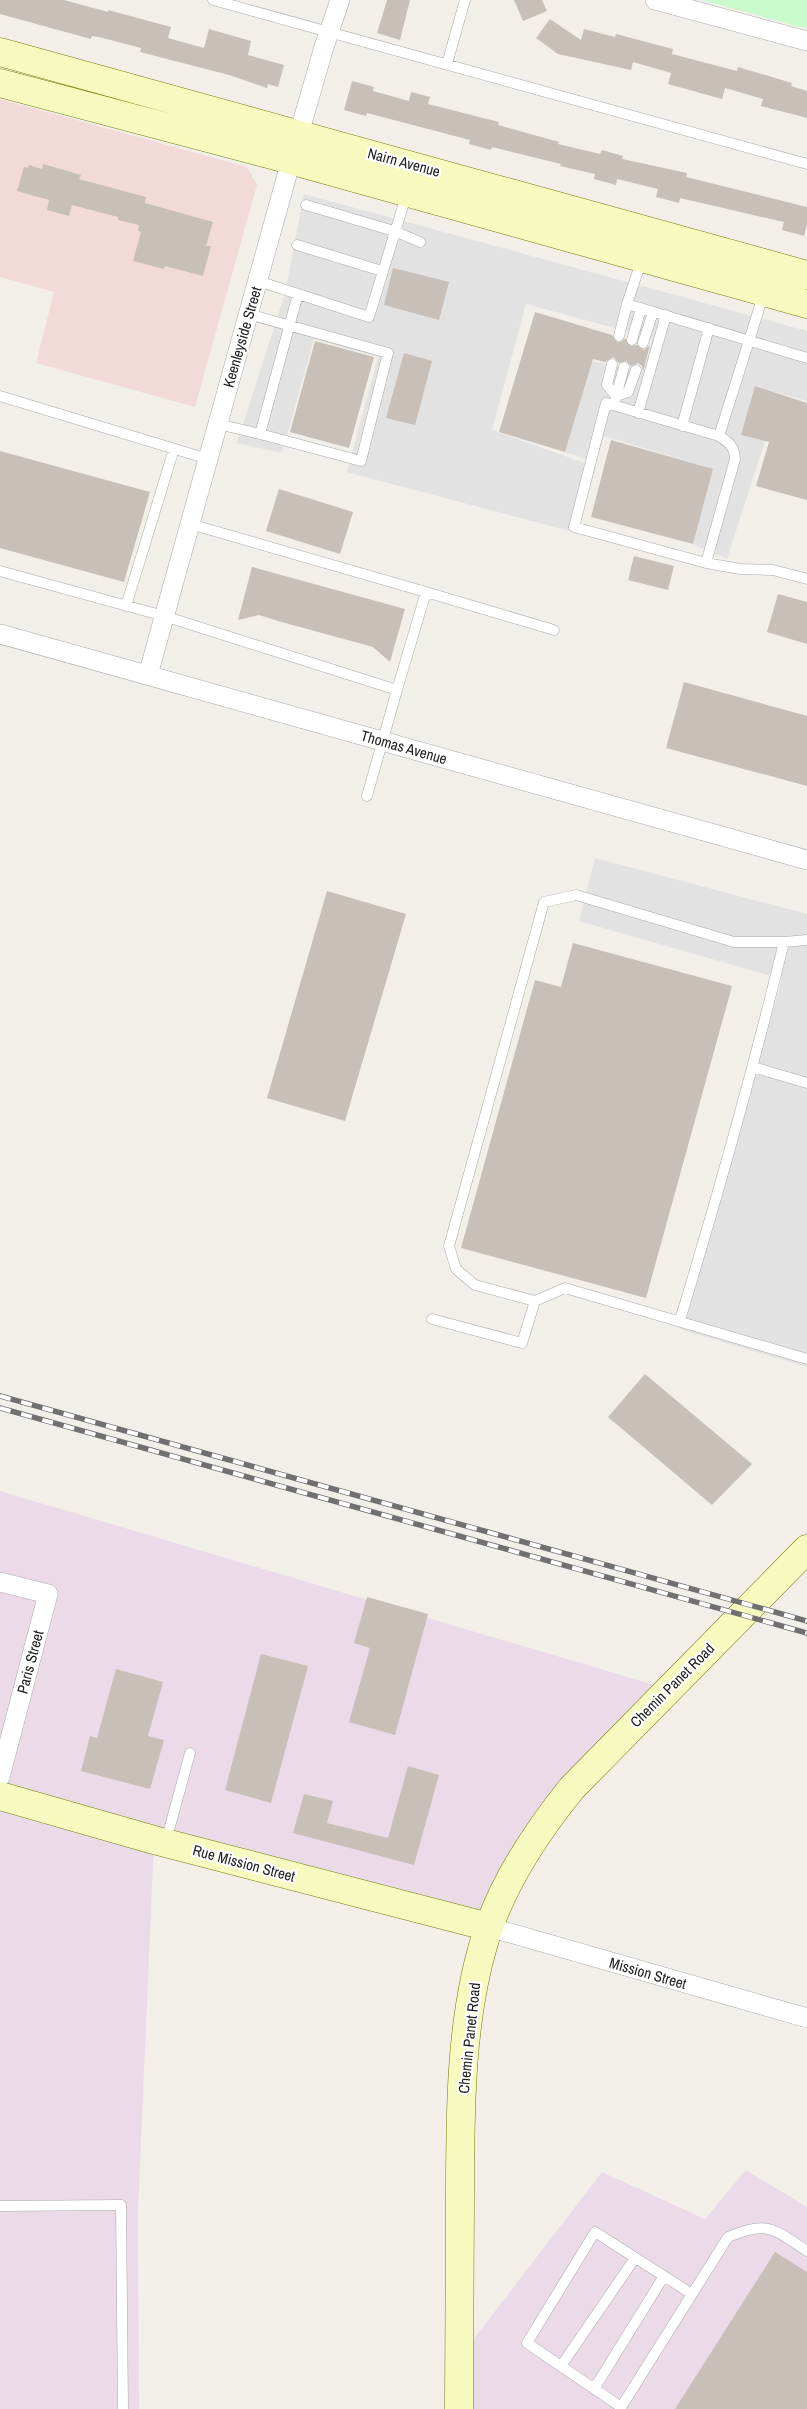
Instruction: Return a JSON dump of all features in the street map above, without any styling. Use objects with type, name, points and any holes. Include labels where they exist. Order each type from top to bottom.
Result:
[{"type":"main road","name":"Nairn Avenue","points":[[0,52],[807,275]]},
{"type":"main road","name":"Nairn Avenue","points":[[0,83],[291,160],[807,304]]},
{"type":"main road","points":[[539,228],[547,202]]},
{"type":"main road","points":[[764,292],[771,265]]},
{"type":"main road","name":"Chemin Panet Road","points":[[459,2409],[460,2126],[468,2022],[477,1972],[489,1928],[509,1882],[542,1825],[572,1788],[807,1549]]},
{"type":"main road","name":"Rue Mission Street","points":[[0,1796],[489,1928]]},
{"type":"street","name":"Keenleyside Street","points":[[148,676],[291,160],[340,0]]},
{"type":"street","points":[[655,0],[807,41]]},
{"type":"street","name":"Thomas Avenue","points":[[0,634],[807,860]]},
{"type":"street","name":"Paris Street","points":[[0,1582],[48,1594],[0,1777]]},
{"type":"street","name":"Mission Street","points":[[489,1928],[807,2018]]},
{"type":"lane","points":[[213,0],[228,2],[807,164]]},
{"type":"lane","points":[[447,64],[465,0]]},
{"type":"lane","points":[[258,281],[369,317],[407,192]]},
{"type":"lane","points":[[306,205],[394,231],[420,242]]},
{"type":"lane","points":[[297,245],[382,271]]},
{"type":"lane","points":[[619,336],[642,258]]},
{"type":"lane","points":[[719,436],[764,292]]},
{"type":"lane","points":[[260,434],[298,294]]},
{"type":"lane","points":[[627,304],[750,341],[806,354]]},
{"type":"lane","points":[[632,340],[641,308]]},
{"type":"lane","points":[[643,343],[653,312]]},
{"type":"lane","points":[[218,424],[361,461],[388,353],[248,314]]},
{"type":"lane","points":[[638,413],[666,315]]},
{"type":"lane","points":[[682,426],[709,328]]},
{"type":"lane","points":[[612,364],[607,384],[614,401],[638,413],[719,436],[729,442],[734,448],[735,459],[706,563]]},
{"type":"lane","points":[[614,401],[624,367]]},
{"type":"lane","points":[[636,370],[628,392],[614,401],[606,403],[574,527],[706,563],[740,569],[772,570],[807,579]]},
{"type":"lane","points":[[0,396],[208,459]]},
{"type":"lane","points":[[126,606],[174,449]]},
{"type":"lane","points":[[190,524],[554,630]]},
{"type":"lane","points":[[0,571],[164,616],[397,690]]},
{"type":"lane","points":[[367,796],[381,741],[426,592]]},
{"type":"lane","points":[[807,940],[734,942],[576,896],[544,902],[449,1246],[456,1269],[475,1285],[535,1301],[565,1288],[680,1320],[807,1359]]},
{"type":"lane","points":[[680,1320],[753,1067],[784,942]]},
{"type":"lane","points":[[753,1067],[807,1083]]},
{"type":"lane","points":[[432,1319],[522,1343],[535,1301]]},
{"type":"lane","points":[[166,1842],[190,1753]]},
{"type":"lane","points":[[0,2206],[121,2204],[123,2409]]},
{"type":"lane","points":[[692,2294],[595,2232],[527,2343],[621,2408],[692,2294],[728,2236],[749,2228],[770,2228],[807,2252]]},
{"type":"lane","points":[[561,2366],[635,2258]]},
{"type":"lane","points":[[594,2388],[664,2276]]},
{"type":"shaded area","points":[[0,99],[247,167],[257,185],[195,407],[36,363],[54,292],[0,277]]},
{"type":"shaded area","points":[[304,194],[807,331],[807,401],[755,386],[742,435],[765,441],[727,559],[693,544],[713,469],[604,436],[596,462],[565,452],[592,361],[644,372],[652,338],[526,304],[492,430],[596,467],[577,533],[347,472],[378,357],[314,339],[282,453],[237,443],[285,293]]},
{"type":"shaded area","points":[[595,858],[807,914],[807,1367],[679,1329],[782,979],[579,921]]},
{"type":"shaded area","points":[[0,1491],[668,1689],[603,1755],[489,1927],[154,1840],[138,2211],[139,2409],[0,2409]]},
{"type":"shaded area","points":[[746,2170],[807,2207],[807,2409],[459,2409],[459,2358],[602,2172],[705,2219]]},
{"type":"green space","points":[[702,0],[807,0],[807,27],[800,27]]},
{"type":"building","points":[[0,0],[64,0],[108,12],[108,10],[171,27],[168,38],[204,48],[209,29],[251,41],[248,55],[284,65],[278,87],[268,84],[267,88],[229,75],[140,52],[141,48],[99,37],[92,36],[91,39],[0,14]]},
{"type":"building","points":[[387,0],[410,0],[400,40],[377,33]]},
{"type":"building","points":[[514,0],[542,0],[547,11],[523,21]]},
{"type":"building","points":[[550,19],[581,40],[584,29],[615,37],[616,34],[673,49],[672,54],[737,71],[738,67],[792,83],[791,86],[807,91],[807,118],[761,106],[763,99],[725,88],[722,99],[668,84],[671,73],[633,62],[631,70],[558,54],[536,38]]},
{"type":"building","points":[[352,81],[374,87],[373,91],[409,101],[411,92],[430,97],[428,104],[499,122],[498,125],[559,142],[558,144],[600,154],[602,150],[623,156],[622,159],[687,173],[686,177],[807,207],[807,224],[804,236],[782,230],[784,222],[680,198],[679,203],[656,197],[658,189],[617,179],[616,185],[594,179],[595,174],[560,166],[561,164],[492,147],[491,150],[469,144],[470,140],[367,113],[366,116],[344,110]]},
{"type":"building","points":[[43,164],[81,175],[79,179],[146,197],[145,203],[213,222],[206,246],[211,246],[203,276],[165,266],[164,269],[133,261],[141,232],[138,231],[139,225],[118,220],[118,217],[72,205],[69,216],[47,210],[49,200],[17,191],[24,167],[28,168],[29,165],[42,169]]},
{"type":"building","points":[[393,268],[449,282],[439,320],[384,305]]},
{"type":"building","points":[[535,312],[612,335],[617,342],[621,342],[625,338],[630,346],[637,345],[644,350],[650,345],[643,372],[642,366],[638,363],[631,366],[626,361],[619,363],[613,357],[605,362],[593,359],[565,452],[499,432]]},
{"type":"building","points":[[315,341],[374,357],[349,448],[290,432]]},
{"type":"building","points":[[404,353],[432,361],[415,425],[386,418]]},
{"type":"building","points":[[755,386],[807,403],[807,500],[756,486],[769,442],[741,435]]},
{"type":"building","points":[[611,440],[713,469],[693,544],[591,517]]},
{"type":"building","points":[[0,451],[150,492],[124,582],[0,548]]},
{"type":"building","points":[[279,489],[353,512],[340,554],[266,531]]},
{"type":"building","points":[[634,556],[674,566],[668,590],[628,580]]},
{"type":"building","points":[[252,567],[405,609],[390,662],[373,647],[259,615],[238,620]]},
{"type":"building","points":[[778,594],[807,602],[807,644],[767,632]]},
{"type":"building","points":[[684,682],[807,716],[807,786],[666,748]]},
{"type":"building","points":[[327,891],[406,914],[345,1121],[267,1098]]},
{"type":"building","points":[[573,943],[732,986],[646,1298],[461,1248],[535,980],[561,987]]},
{"type":"building","points":[[645,1374],[752,1464],[712,1505],[608,1417]]},
{"type":"building","points":[[367,1597],[428,1614],[395,1735],[349,1722],[370,1648],[354,1643]]},
{"type":"building","points":[[261,1654],[308,1666],[271,1803],[225,1790]]},
{"type":"building","points":[[116,1669],[163,1682],[148,1736],[164,1740],[150,1789],[81,1771],[90,1736],[97,1738]]},
{"type":"building","points":[[408,1766],[439,1775],[414,1865],[293,1833],[304,1794],[333,1801],[327,1823],[388,1838]]},
{"type":"building","points":[[775,2252],[807,2272],[807,2409],[675,2409]]},
{"type":"railway","points":[[0,1396],[807,1621]]},
{"type":"railway","points":[[0,1408],[807,1633]]}]
